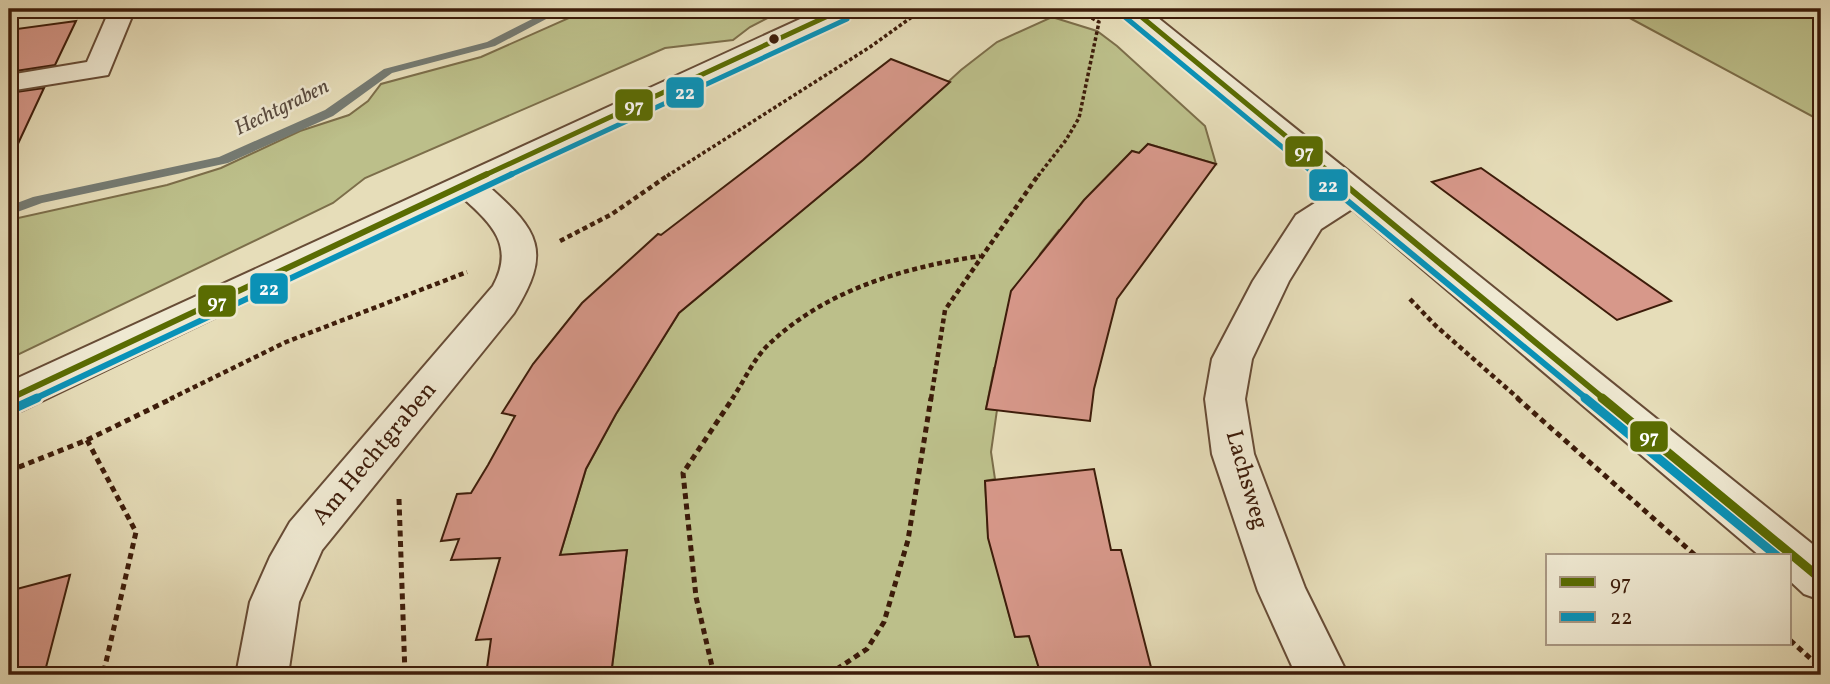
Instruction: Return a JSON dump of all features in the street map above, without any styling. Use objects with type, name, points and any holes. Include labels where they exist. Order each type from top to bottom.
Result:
[{"type":"street","points":[[9,83],[98,69],[122,9]]},
{"type":"street","points":[[9,399],[794,29],[843,9]]},
{"type":"street","points":[[1132,9],[1791,554]]},
{"type":"street","points":[[467,185],[508,223],[515,233],[519,262]]},
{"type":"street","name":"Lachsweg","points":[[1322,675],[1282,591],[1233,454],[1225,399],[1232,359],[1271,281],[1308,222],[1354,193]]},
{"type":"street","name":"Am Hechtgraben","points":[[262,675],[271,605],[286,570],[306,536],[501,304],[517,274],[519,262]]},
{"type":"street","points":[[1792,555],[1821,579]]},
{"type":"path","points":[[9,471],[87,440],[286,342],[462,273],[519,262],[612,214],[674,171],[870,47],[923,9]]},
{"type":"path","points":[[828,675],[867,649],[884,622],[908,540],[945,310],[1026,191],[1066,141],[1079,118],[1099,22],[1075,9]]},
{"type":"path","points":[[714,675],[696,597],[683,473],[766,347],[833,297],[924,265],[981,256]]},
{"type":"path","points":[[1436,326],[1694,554]]},
{"type":"path","points":[[397,429],[405,675]]},
{"type":"path","points":[[87,440],[136,532],[103,675]]},
{"type":"path","points":[[1792,642],[1821,668]]},
{"type":"green space","points":[[589,9],[785,9],[750,27],[733,40],[665,48],[365,178],[333,203],[9,359],[9,220],[167,185],[221,168],[300,131],[349,115],[368,101],[381,84],[481,57]]},
{"type":"green space","points":[[1613,9],[1821,9],[1821,121]]},
{"type":"green space","points":[[1052,17],[1097,31],[1117,46],[1205,126],[1216,164],[1148,144],[1139,153],[1132,151],[1067,233],[1059,230],[1040,254],[1005,369],[994,368],[986,409],[997,410],[991,452],[995,479],[985,481],[988,534],[1015,637],[1029,636],[1041,675],[611,675],[627,550],[560,555],[586,469],[616,414],[679,313],[863,160],[961,70],[997,42]]},
{"type":"building","points":[[76,21],[55,65],[9,72],[9,30]]},
{"type":"building","points":[[891,59],[950,82],[863,160],[679,313],[616,414],[586,469],[560,555],[627,550],[611,675],[486,675],[491,639],[476,640],[500,558],[451,560],[459,539],[441,541],[457,494],[471,493],[515,416],[502,413],[533,364],[582,303],[658,234],[661,235]]},
{"type":"building","points":[[44,88],[9,163],[9,93]]},
{"type":"building","points":[[1148,144],[1216,164],[1117,299],[1094,389],[1090,421],[986,409],[1011,291],[1084,200],[1132,151],[1139,153]]},
{"type":"building","points":[[1481,168],[1671,301],[1617,320],[1432,182]]},
{"type":"building","points":[[1094,469],[1111,550],[1121,550],[1153,675],[1041,675],[1029,636],[1015,637],[988,538],[985,481]]},
{"type":"building","points":[[70,575],[44,675],[9,675],[9,591]]},
{"type":"waterway","name":"Hechtgraben","points":[[9,211],[38,200],[223,160],[329,113],[388,71],[491,44],[560,9]]},
{"type":"transit line","name":"97","points":[[9,399],[795,29],[843,9]]},
{"type":"transit line","name":"97","points":[[1132,9],[1791,554]]},
{"type":"transit line","name":"22","points":[[1125,17],[1775,554]]},
{"type":"transit line","name":"22","points":[[13,409],[799,39],[847,19]]},
{"type":"transit line","name":"97","points":[[1792,555],[1821,579]]}]
